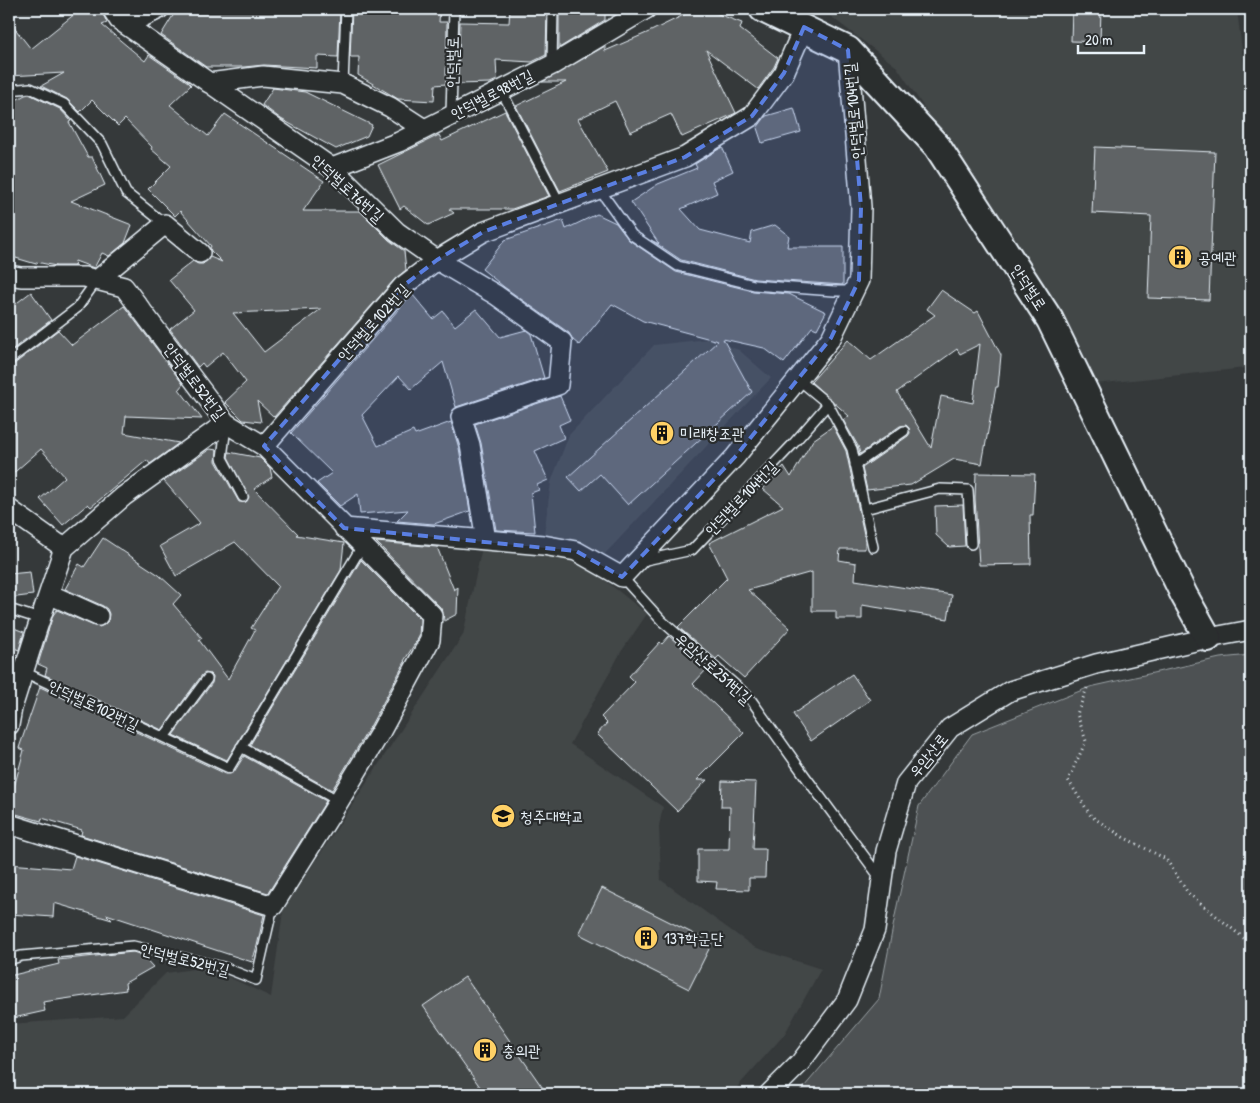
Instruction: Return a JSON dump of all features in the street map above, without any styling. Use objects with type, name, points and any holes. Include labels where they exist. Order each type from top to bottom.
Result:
[{"type":"street","name":"안덕벌로76번길","points":[[112,9],[119,20],[332,168],[397,232],[437,260],[496,295],[562,342],[558,385],[461,417],[470,445],[486,540]]},
{"type":"street","points":[[126,25],[159,9]]},
{"type":"street","name":"안덕벌로98번길","points":[[332,168],[399,142],[451,114],[552,65],[646,9]]},
{"type":"street","name":"안덕벌로","points":[[763,9],[804,27],[848,50],[938,146],[1050,320],[1184,595],[1208,638]]},
{"type":"street","name":"안덕벌로102번길","points":[[264,446],[403,286],[437,260],[483,232],[685,157],[752,116],[784,74],[804,27]]},
{"type":"street","name":"안덕벌로104번길","points":[[622,577],[735,456],[831,338],[859,280],[861,208],[848,50]]},
{"type":"street","points":[[209,83],[263,76],[343,84],[390,107],[424,129]]},
{"type":"street","points":[[97,280],[165,224],[200,252]]},
{"type":"street","name":"안덕벌로52번길","points":[[9,275],[21,277],[85,277],[124,287],[226,423],[264,446],[432,615],[430,640],[381,731],[273,906]]},
{"type":"street","points":[[9,725],[40,619],[64,548],[124,496],[226,423]]},
{"type":"street","points":[[9,509],[64,548]]},
{"type":"street","name":"우암산로251번길","points":[[344,528],[543,545],[576,551],[622,577]]},
{"type":"street","points":[[49,594],[98,616]]},
{"type":"street","name":"우암산로","points":[[769,1094],[800,1063],[847,1000],[876,930],[886,851],[906,783],[950,728],[1010,691],[1096,664],[1251,630]]},
{"type":"street","points":[[9,824],[273,906]]},
{"type":"lane","points":[[343,84],[346,9]]},
{"type":"lane","name":"안덕벌로","points":[[451,114],[454,9]]},
{"type":"lane","points":[[552,65],[553,9]]},
{"type":"lane","points":[[9,90],[30,88],[64,104],[102,144],[126,193],[165,224]]},
{"type":"lane","points":[[501,90],[560,204]]},
{"type":"lane","points":[[599,189],[632,235],[678,266],[754,286],[854,291]]},
{"type":"lane","points":[[9,360],[77,308],[97,280]]},
{"type":"lane","points":[[798,379],[828,404],[852,449],[873,547]]},
{"type":"lane","name":"안덕벌로104번길","points":[[636,562],[692,550],[793,444],[828,404]]},
{"type":"lane","points":[[226,423],[222,458],[243,497]]},
{"type":"lane","points":[[855,465],[904,431]]},
{"type":"lane","points":[[865,509],[940,489],[968,490],[971,544]]},
{"type":"lane","points":[[339,801],[241,747],[362,546]]},
{"type":"lane","name":"우암산로251번길","points":[[622,577],[662,621],[750,698],[882,880]]},
{"type":"lane","points":[[9,609],[40,619]]},
{"type":"lane","name":"안덕벌로102번길","points":[[24,672],[229,768],[241,747]]},
{"type":"lane","points":[[164,737],[207,679]]},
{"type":"lane","name":"안덕벌로52번길","points":[[9,960],[21,956],[133,946],[223,967],[256,980],[273,906]]},
{"type":"path","points":[[1096,664],[1077,714],[1086,742],[1068,780],[1092,816],[1123,837],[1166,859],[1188,893],[1251,944]]},
{"type":"path","points":[[434,1094],[443,1088]]},
{"type":"highlighted area","points":[[804,27],[848,50],[861,207],[859,280],[831,338],[735,457],[622,577],[576,551],[344,528],[264,446],[403,286],[437,260],[483,232],[685,157],[752,116],[784,73]]},
{"type":"shaded area","points":[[821,9],[1237,9],[1246,84],[1246,368],[1095,384],[1011,238],[897,67]]},
{"type":"shaded area","points":[[708,339],[739,350],[771,378],[602,557],[583,546],[544,534],[551,482],[569,435],[654,345]]},
{"type":"shaded area","name":"청주대학교","points":[[482,547],[542,551],[581,561],[647,614],[621,652],[570,744],[663,807],[659,826],[661,880],[754,947],[821,969],[784,1035],[731,1094],[9,1094],[9,1024],[123,1016],[166,973],[207,967],[271,997],[283,911],[463,635]]},
{"type":"shaded area","points":[[1251,655],[1251,1094],[798,1094],[879,999],[919,806],[972,734],[1090,687],[1220,658]]},
{"type":"building","points":[[81,9],[101,9],[107,23],[102,25],[145,61],[149,55],[191,85],[170,105],[208,136],[225,114],[324,181],[303,211],[360,211],[389,240],[404,251],[406,270],[395,279],[274,417],[257,401],[261,422],[243,420],[225,402],[246,382],[223,352],[205,367],[202,363],[198,367],[170,329],[194,310],[169,280],[193,261],[203,264],[210,257],[222,262],[211,251],[211,246],[180,211],[175,216],[148,189],[171,166],[151,149],[152,147],[125,119],[118,126],[92,100],[80,112],[67,99],[41,86],[64,73],[9,76],[9,21],[31,49]],"holes":[[[321,309],[264,352],[233,313]]]},
{"type":"building","points":[[177,9],[340,9],[338,57],[317,56],[317,68],[264,65],[206,67],[161,35]]},
{"type":"building","points":[[352,9],[440,9],[439,22],[447,22],[446,84],[435,85],[434,101],[398,99],[358,75],[359,57],[350,57]]},
{"type":"building","points":[[510,9],[547,9],[546,55],[532,62],[496,60],[497,80],[490,83],[458,84],[460,22],[509,23]]},
{"type":"building","points":[[559,9],[605,9],[605,20],[559,48]]},
{"type":"building","points":[[696,9],[705,9],[742,23],[740,29],[778,58],[774,67],[758,89],[706,50],[736,113],[682,137],[671,114],[630,132],[615,101],[578,119],[608,172],[560,191],[516,106],[566,82],[542,82],[605,46],[605,51]]},
{"type":"building","points":[[1072,9],[1101,9],[1100,42],[1071,41]]},
{"type":"building","points":[[273,88],[305,92],[372,125],[367,136],[336,149],[281,119],[262,105]]},
{"type":"building","points":[[29,94],[60,109],[71,121],[69,122],[88,157],[92,157],[105,185],[71,201],[132,225],[125,243],[109,256],[102,253],[94,268],[75,261],[74,266],[56,266],[36,262],[36,264],[9,256],[9,104]]},
{"type":"building","points":[[794,108],[801,132],[762,143],[757,128],[766,116]]},
{"type":"building","points":[[505,111],[549,196],[512,209],[449,209],[454,213],[428,225],[404,206],[400,209],[378,165],[439,135],[442,141]]},
{"type":"building","points":[[722,147],[733,171],[712,181],[717,193],[681,209],[700,230],[750,243],[752,232],[775,225],[789,236],[787,247],[843,247],[843,285],[755,279],[681,260],[651,240],[659,244],[631,202],[658,184],[697,168],[695,164]]},
{"type":"building","name":"공예관","points":[[1095,147],[1215,152],[1209,300],[1148,298],[1151,216],[1092,213]]},
{"type":"building","points":[[597,214],[616,223],[629,240],[676,272],[753,291],[789,294],[826,312],[817,329],[812,327],[784,363],[764,348],[723,339],[752,392],[628,505],[600,474],[581,491],[568,477],[718,341],[643,321],[612,304],[579,345],[569,333],[482,269],[505,240],[563,220],[566,229]]},
{"type":"building","points":[[941,290],[975,313],[978,311],[1001,355],[998,387],[996,387],[982,464],[954,459],[911,485],[867,490],[862,468],[908,436],[910,433],[909,428],[906,425],[900,426],[860,454],[858,446],[843,420],[849,416],[811,382],[848,340],[871,360],[935,315],[927,309]],"holes":[[[980,344],[973,403],[941,396],[931,448],[897,392],[957,349],[960,354]]]},
{"type":"building","points":[[31,292],[51,320],[9,352],[9,309]]},
{"type":"building","points":[[412,294],[433,319],[443,311],[455,326],[476,309],[500,337],[526,330],[531,334],[544,378],[456,407],[443,362],[411,389],[399,376],[362,415],[378,446],[413,431],[415,435],[451,422],[459,448],[470,511],[434,524],[397,521],[408,510],[360,514],[358,494],[340,506],[317,483],[332,473],[291,433]]},
{"type":"building","points":[[124,306],[183,384],[179,389],[202,419],[126,416],[124,433],[179,443],[150,464],[147,460],[91,507],[88,504],[63,525],[40,499],[65,477],[41,449],[9,477],[9,366],[13,365],[58,330],[72,345]]},
{"type":"building","points":[[560,396],[570,420],[559,425],[564,438],[535,451],[548,480],[537,485],[539,490],[531,493],[535,532],[496,530],[481,443],[475,424]]},
{"type":"building","points":[[833,426],[846,451],[865,539],[865,549],[840,549],[839,560],[856,563],[855,580],[952,595],[948,619],[862,605],[862,619],[836,619],[836,611],[812,611],[812,572],[748,590],[790,628],[744,678],[719,656],[716,659],[678,627],[727,578],[709,543],[783,506],[763,489],[784,466],[791,477],[813,440]]},
{"type":"building","points":[[210,449],[217,450],[216,461],[239,502],[246,502],[249,497],[228,457],[229,452],[260,458],[270,468],[272,477],[254,489],[298,534],[296,535],[344,543],[341,570],[227,760],[173,735],[212,683],[213,677],[210,674],[205,673],[202,675],[162,730],[45,675],[47,668],[38,664],[53,615],[57,610],[94,626],[99,627],[108,621],[109,614],[103,606],[65,589],[79,564],[84,567],[103,538],[159,575],[181,595],[173,604],[202,638],[199,640],[228,679],[255,630],[251,628],[278,586],[235,542],[176,576],[160,546],[200,523],[164,481]]},
{"type":"building","points":[[976,473],[1035,474],[1033,515],[1030,515],[1031,564],[979,565],[975,498]]},
{"type":"building","points":[[963,505],[965,546],[949,547],[936,535],[935,506]]},
{"type":"building","points":[[376,542],[437,547],[454,590],[458,587],[457,614],[444,621],[443,612],[440,607]]},
{"type":"building","points":[[361,560],[420,619],[419,637],[404,661],[371,725],[332,790],[250,745]]},
{"type":"building","points":[[30,572],[33,595],[9,598],[9,574]]},
{"type":"building","points":[[9,626],[24,632],[19,650],[9,646]]},
{"type":"building","points":[[669,636],[707,669],[693,684],[744,733],[697,780],[707,780],[677,811],[597,734],[607,723],[601,717],[635,682],[629,676],[660,642],[662,644]]},
{"type":"building","points":[[852,674],[870,700],[811,741],[793,714]]},
{"type":"building","points":[[40,687],[226,774],[234,772],[244,756],[326,801],[268,893],[81,835],[82,830],[42,818],[41,821],[9,812],[24,750],[19,748]]},
{"type":"building","points":[[722,781],[756,782],[753,849],[766,849],[765,878],[749,878],[749,890],[716,889],[717,882],[698,881],[698,849],[729,849],[730,807],[721,807]]},
{"type":"building","points":[[75,856],[264,915],[252,962],[106,914],[112,920],[54,903],[53,917],[9,914],[9,864],[71,869]]},
{"type":"building","name":"137학군단","points":[[602,888],[712,943],[689,989],[579,934]]},
{"type":"building","points":[[133,952],[142,955],[153,967],[125,983],[126,990],[43,1002],[45,1011],[9,1019],[9,976],[59,964],[58,960]]},
{"type":"building","name":"충의관","points":[[465,977],[547,1094],[485,1094],[423,1006]]},
{"type":"place","name":"공예관","points":[[1180,257]]},
{"type":"place","name":"미래창조관","points":[[662,433]]},
{"type":"place","name":"청주대학교","points":[[503,816]]},
{"type":"place","name":"137학군단","points":[[646,938]]},
{"type":"place","name":"충의관","points":[[485,1050]]}]
